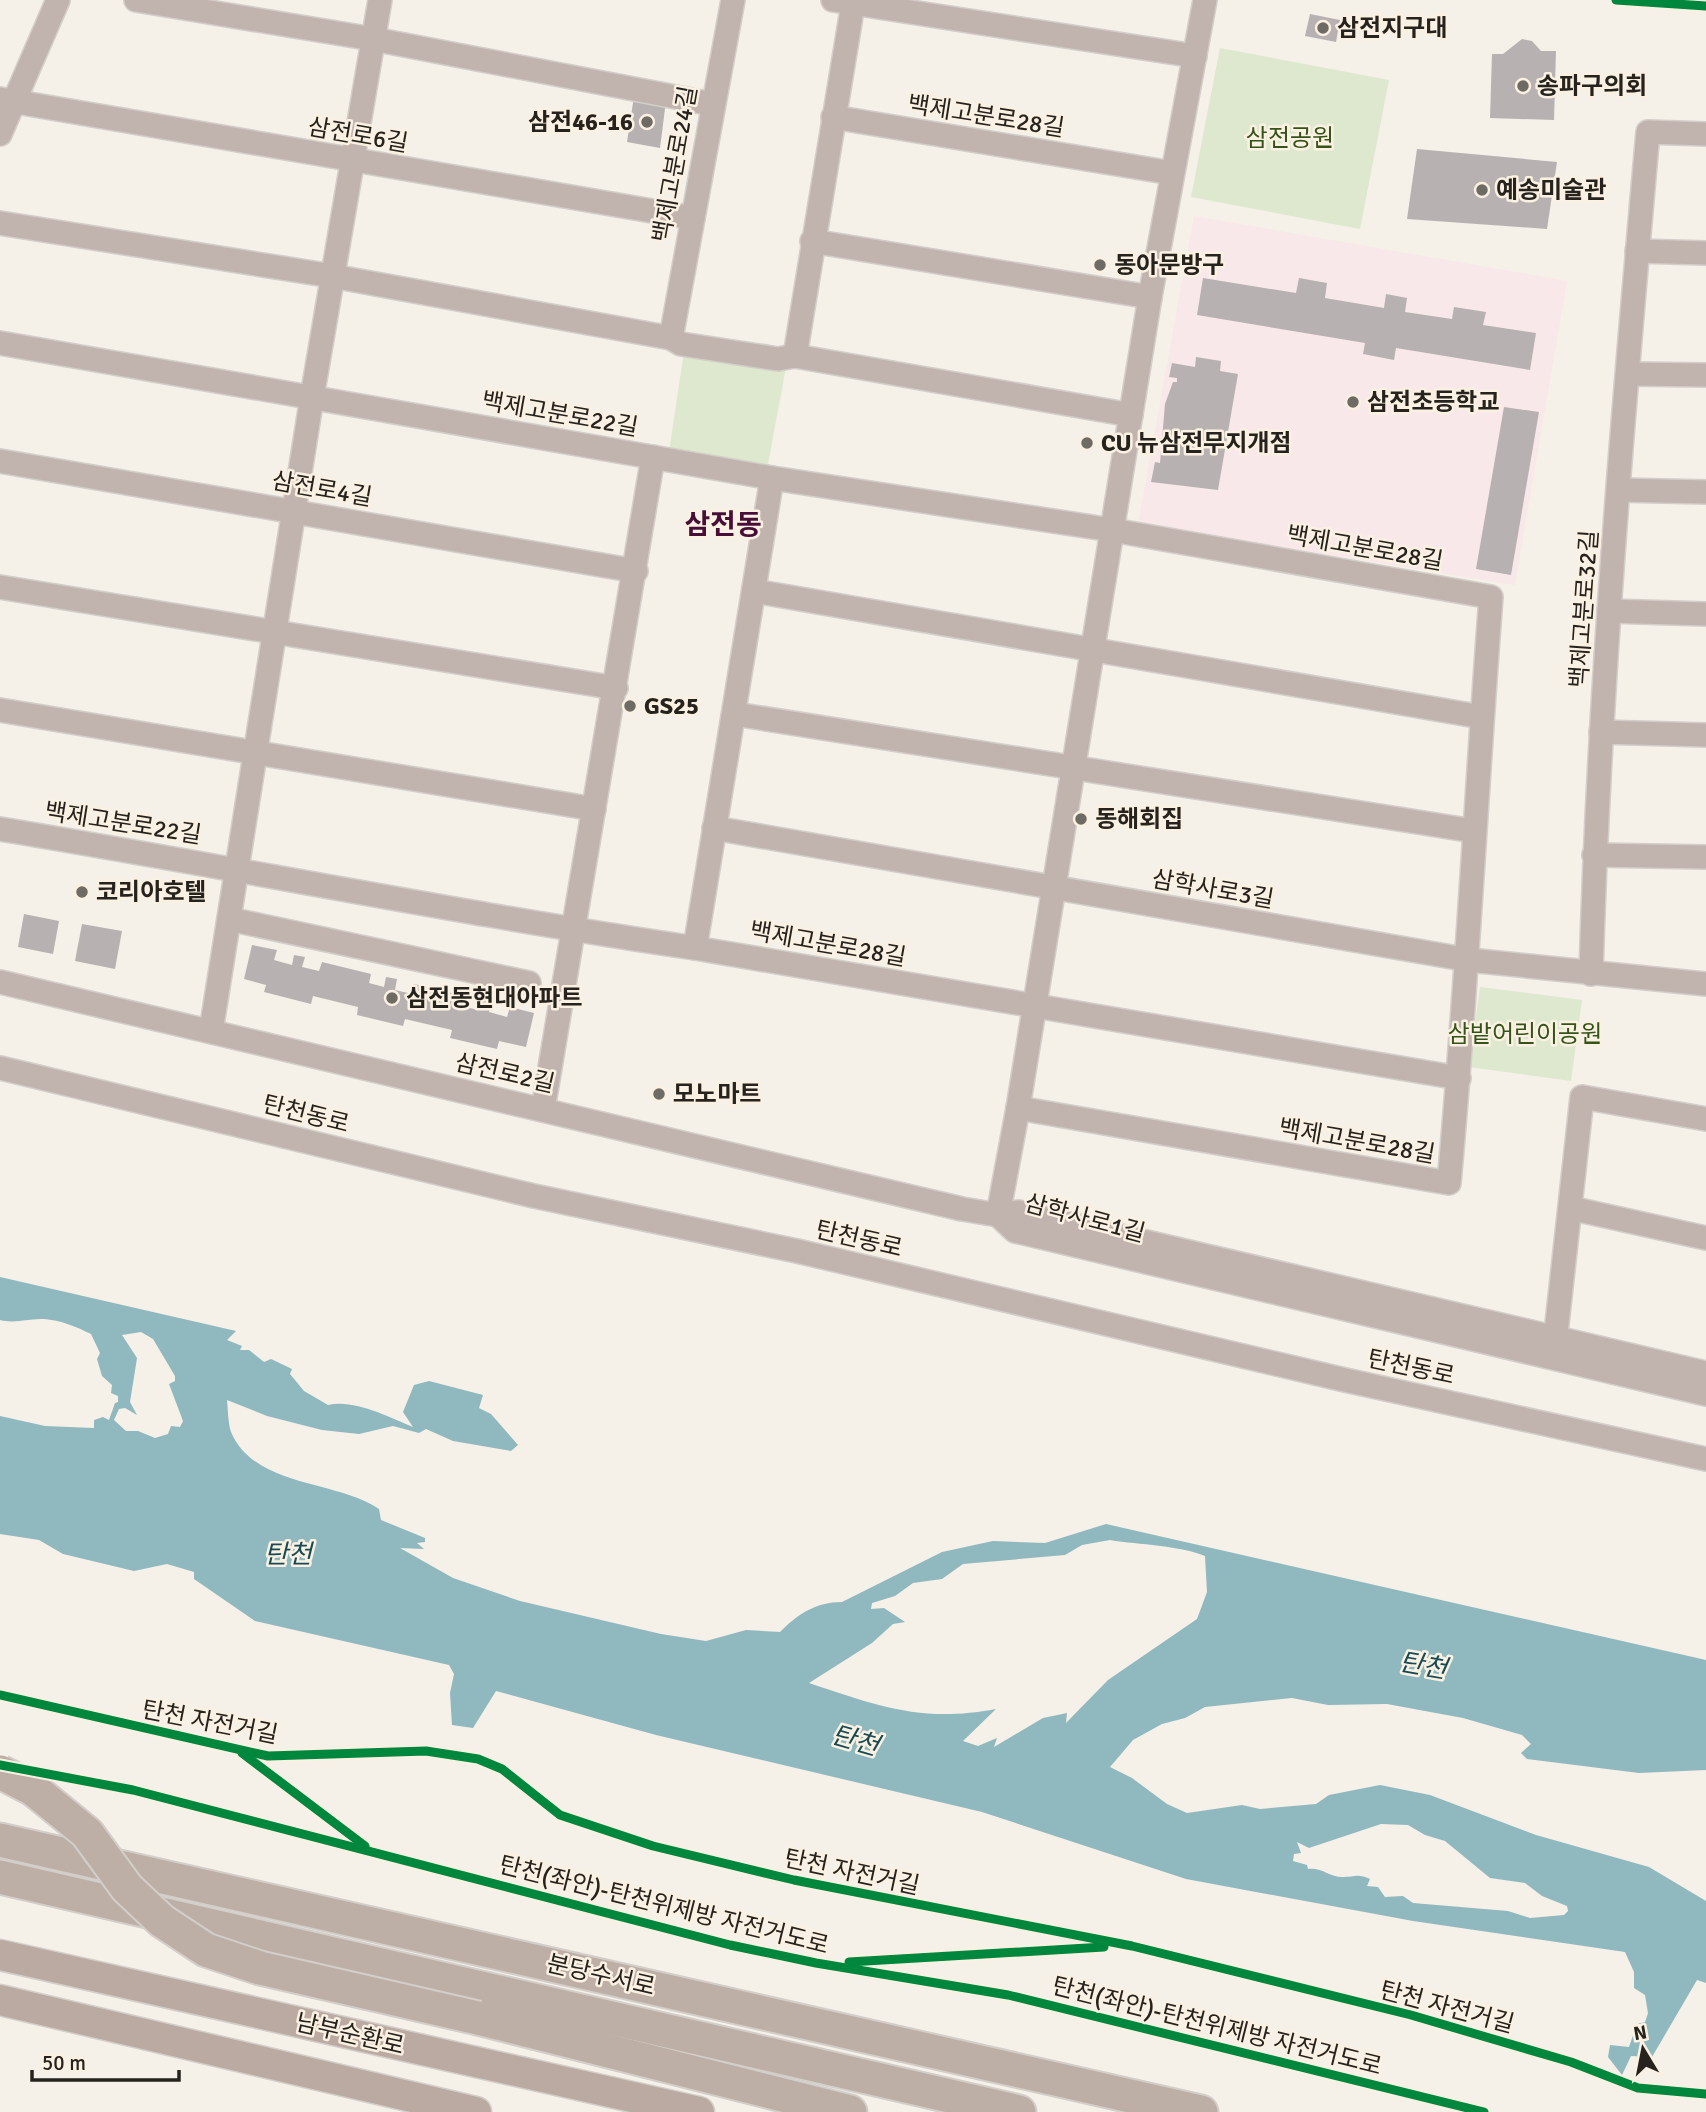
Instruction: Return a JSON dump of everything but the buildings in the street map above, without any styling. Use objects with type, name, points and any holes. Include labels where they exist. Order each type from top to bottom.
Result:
[{"type":"highway","points":[[0,1772],[33,1789],[88,1833],[127,1888],[162,1921],[206,1951],[260,1968],[478,2018],[850,2112]]},
{"type":"highway","name":"분당수서로","points":[[0,1840],[1201,2112]]},
{"type":"highway","name":"분당수서로","points":[[0,1877],[1019,2112]]},
{"type":"main road","name":"남부순환로","points":[[0,1955],[699,2112]]},
{"type":"main road","name":"남부순환로","points":[[0,2000],[451,2109],[476,2112]]},
{"type":"street","points":[[0,134],[7,101],[58,0]]},
{"type":"street","points":[[136,0],[373,39],[712,104]]},
{"type":"street","points":[[211,1031],[293,511],[380,0]]},
{"type":"street","name":"백제고분로24길","points":[[671,338],[733,0]]},
{"type":"street","points":[[998,1215],[1094,650],[1150,297],[1205,0]]},
{"type":"street","points":[[795,356],[833,117],[843,2],[1195,56]]},
{"type":"street","name":"삼전로6길","points":[[7,101],[693,218]]},
{"type":"street","name":"백제고분로28길","points":[[833,117],[1172,173]]},
{"type":"street","name":"백제고분로32길","points":[[1591,974],[1594,855],[1609,611],[1648,132],[1706,134]]},
{"type":"street","points":[[0,223],[332,276],[671,338],[681,344],[778,359],[795,356],[1131,415]]},
{"type":"street","points":[[812,241],[1150,297]]},
{"type":"street","points":[[1637,251],[1706,253]]},
{"type":"street","name":"백제고분로22길","points":[[0,343],[653,457],[636,571],[543,1109]]},
{"type":"street","points":[[1629,374],[1706,375]]},
{"type":"street","name":"백제고분로28길","points":[[653,457],[1112,530],[1491,597],[1474,831],[1469,960],[1449,1183],[1018,1108]]},
{"type":"street","name":"삼전로4길","points":[[0,461],[636,571]]},
{"type":"street","points":[[695,948],[772,478]]},
{"type":"street","points":[[1619,490],[1706,492]]},
{"type":"street","points":[[0,587],[616,688]]},
{"type":"street","points":[[754,591],[1482,717]]},
{"type":"street","points":[[1609,611],[1706,614]]},
{"type":"street","points":[[0,709],[594,809]]},
{"type":"street","points":[[734,714],[1474,831]]},
{"type":"street","points":[[1601,732],[1706,734]]},
{"type":"street","name":"삼학사로3길","points":[[714,828],[1469,960],[1706,984]]},
{"type":"street","name":"백제고분로22길","points":[[0,829],[237,868],[572,930]]},
{"type":"street","points":[[1594,855],[1706,857]]},
{"type":"street","points":[[229,919],[529,982]]},
{"type":"street","name":"백제고분로28길","points":[[572,930],[695,948],[1459,1078]]},
{"type":"street","name":"삼전로2길","points":[[0,982],[998,1215]]},
{"type":"street","name":"탄천동로","points":[[0,1068],[534,1196],[797,1251],[1345,1380],[1706,1459]]},
{"type":"street","points":[[1555,1348],[1582,1097],[1706,1119]]},
{"type":"street","points":[[1570,1208],[1706,1238]]},
{"type":"street","name":"삼학사로1길","points":[[998,1215],[1018,1212],[1555,1348],[1706,1394]]},
{"type":"street","name":"삼학사로1길","points":[[1555,1348],[1706,1373]]},
{"type":"shaded area","name":"삼전초등학교","points":[[1194,216],[1567,281],[1515,585],[1138,524]]},
{"type":"green space","name":"삼전공원","points":[[1220,48],[1389,80],[1360,229],[1191,197]]},
{"type":"green space","points":[[685,345],[787,362],[768,464],[669,452]]},
{"type":"green space","name":"삼밭어린이공원","points":[[1480,987],[1582,1000],[1571,1081],[1469,1067]]},
{"type":"water","name":"탄천","points":[[0,1277],[236,1331],[227,1340],[242,1346],[240,1350],[249,1350],[264,1362],[271,1359],[292,1369],[290,1374],[304,1391],[328,1405],[360,1407],[413,1427],[403,1412],[414,1385],[429,1381],[483,1395],[479,1408],[491,1414],[518,1445],[511,1451],[453,1441],[426,1429],[419,1433],[393,1426],[359,1434],[322,1430],[267,1416],[227,1400],[231,1432],[243,1450],[258,1464],[298,1481],[362,1500],[379,1509],[381,1520],[425,1538],[425,1542],[417,1543],[424,1549],[400,1548],[453,1578],[520,1601],[661,1634],[706,1641],[746,1630],[780,1632],[808,1610],[824,1604],[842,1602],[942,1552],[993,1541],[1045,1543],[1106,1524],[1706,1660],[1706,1770],[1639,1773],[1527,1759],[1521,1753],[1531,1744],[1522,1735],[1463,1718],[1387,1704],[1328,1705],[1292,1698],[1205,1707],[1185,1718],[1162,1724],[1133,1740],[1110,1767],[1132,1778],[1167,1804],[1187,1813],[1242,1805],[1260,1809],[1316,1804],[1329,1795],[1380,1785],[1430,1795],[1536,1835],[1649,1867],[1706,1901],[1706,1983],[1697,1980],[1652,2057],[1631,2056],[1622,2075],[1608,2057],[1610,2045],[1629,2047],[1637,2024],[1645,2022],[1648,2013],[1645,1995],[1634,1988],[1634,1972],[1625,1952],[1413,1921],[1186,1879],[982,1812],[656,1735],[496,1691],[473,1728],[452,1725],[450,1693],[454,1674],[449,1665],[255,1621],[194,1579],[194,1572],[167,1564],[134,1571],[63,1554],[39,1540],[0,1534],[0,1416],[45,1426],[94,1428],[94,1420],[103,1417],[109,1420],[115,1403],[118,1402],[118,1396],[111,1393],[112,1385],[102,1376],[97,1359],[100,1353],[91,1334],[50,1320],[0,1320]],"holes":[[[141,1332],[153,1339],[175,1376],[175,1381],[169,1384],[183,1421],[180,1427],[171,1426],[168,1434],[155,1438],[138,1431],[126,1431],[114,1420],[119,1409],[125,1408],[137,1415],[130,1402],[137,1358],[122,1335]],[[1110,1540],[1171,1547],[1205,1556],[1207,1592],[1197,1619],[1108,1680],[1066,1723],[1067,1713],[1043,1718],[994,1747],[997,1738],[978,1746],[963,1741],[996,1709],[945,1714],[901,1710],[809,1683],[872,1643],[893,1624],[905,1622],[884,1608],[871,1609],[872,1603],[895,1596],[913,1583],[942,1579],[963,1564],[1065,1555],[1082,1545]],[[1381,1824],[1408,1825],[1425,1835],[1445,1841],[1490,1878],[1525,1883],[1542,1896],[1567,1906],[1568,1911],[1564,1915],[1530,1918],[1508,1911],[1413,1903],[1403,1896],[1385,1897],[1378,1887],[1367,1886],[1370,1879],[1366,1877],[1338,1877],[1317,1869],[1308,1869],[1307,1865],[1293,1861],[1294,1854],[1301,1853],[1297,1842],[1309,1848]]]},
{"type":"cycle path","points":[[1616,0],[1706,6]]},
{"type":"cycle path","name":"탄천 자전거길","points":[[0,1695],[268,1756],[426,1751],[478,1759],[502,1769],[560,1815],[653,1846],[794,1880],[1132,1946],[1411,2015],[1571,2062],[1638,2088],[1706,2094]]},
{"type":"cycle path","name":"탄천 자전거길","points":[[242,1753],[365,1846]]},
{"type":"cycle path","name":"탄천(좌안)-탄천위제방 자전거도로","points":[[0,1765],[133,1790],[730,1945],[816,1963],[1008,1995],[1484,2112]]},
{"type":"cycle path","points":[[849,1962],[1104,1947]]},
{"type":"place","name":"삼전지구대","points":[[1323,28]]},
{"type":"place","name":"송파구의회","points":[[1523,86]]},
{"type":"place","name":"삼전46-16","points":[[647,122]]},
{"type":"place","name":"예송미술관","points":[[1482,190]]},
{"type":"place","name":"동아문방구","points":[[1100,265]]},
{"type":"place","name":"삼전초등학교","points":[[1353,402]]},
{"type":"place","name":"CU 뉴삼전무지개점","points":[[1087,443]]},
{"type":"place","name":"GS25","points":[[630,706]]},
{"type":"place","name":"동해회집","points":[[1081,819]]},
{"type":"place","name":"코리아호텔","points":[[82,892]]},
{"type":"place","name":"삼전동현대아파트","points":[[392,998]]},
{"type":"place","name":"모노마트","points":[[659,1094]]},
{"type":"district","name":"삼전동","points":[[723,525]]}]
